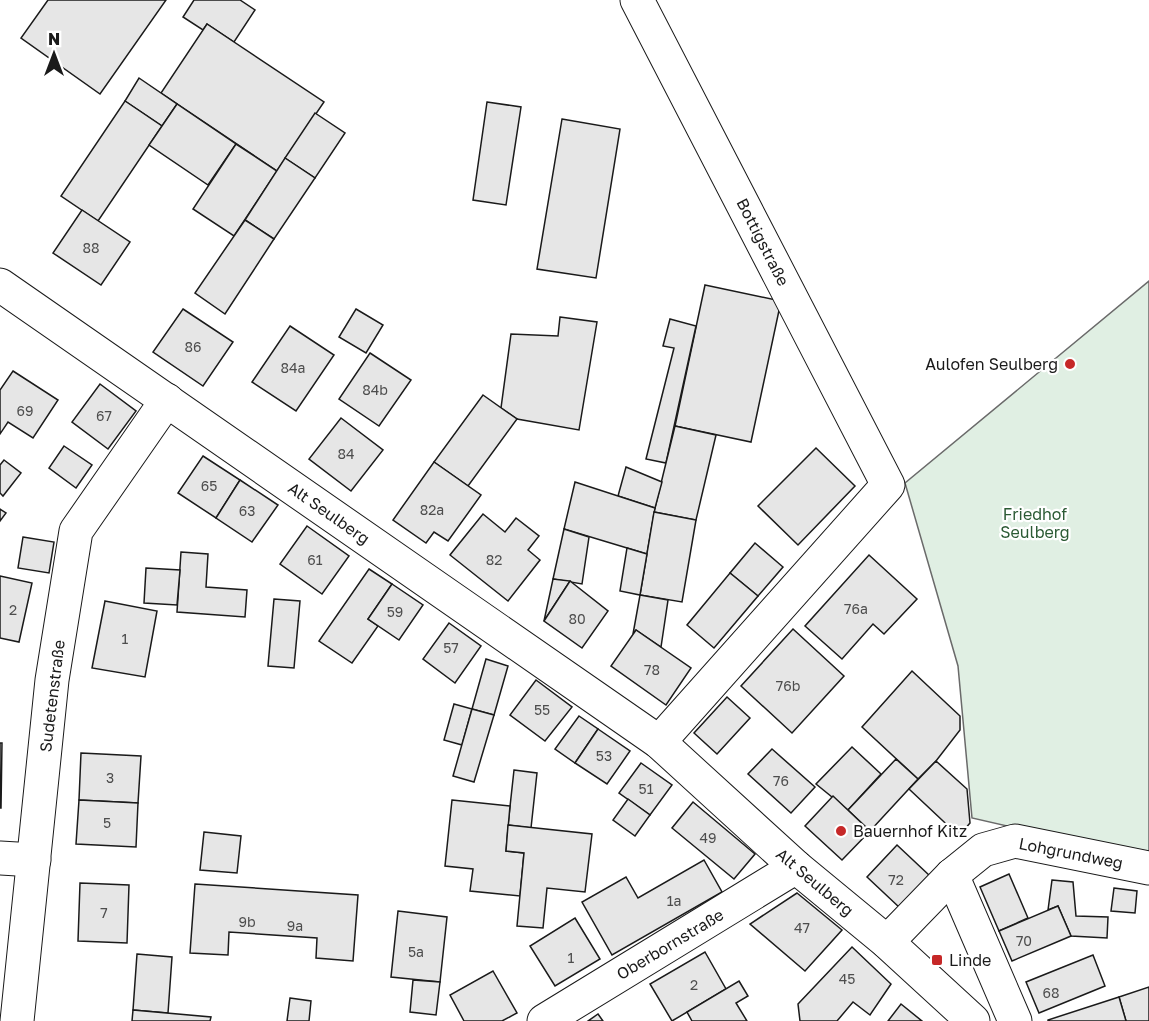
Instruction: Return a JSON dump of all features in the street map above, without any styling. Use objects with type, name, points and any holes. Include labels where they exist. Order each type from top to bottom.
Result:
[{"type":"street","name":"Bottigstraße","points":[[637,0],[888,485],[658,742]]},
{"type":"street","name":"Alt Seulberg","points":[[0,285],[658,742],[796,867],[887,942],[973,1021]]},
{"type":"street","name":"Sudetenstraße","points":[[17,1021],[52,680],[76,531],[167,400]]},
{"type":"street","name":"Lohgrundweg","points":[[887,942],[952,875],[983,850],[1015,841],[1149,868]]},
{"type":"street","points":[[0,858],[33,860]]},
{"type":"street","name":"Oberbornstraße","points":[[544,1021],[796,867]]},
{"type":"street","points":[[952,875],[1015,1021]]},
{"type":"green space","name":"Friedhof Seulberg","points":[[1149,281],[1149,858],[972,818],[958,666],[905,483]]},
{"type":"building","points":[[48,0],[166,0],[100,94],[21,38]]},
{"type":"building","points":[[194,0],[240,0],[255,10],[234,42],[207,24],[203,30],[183,17]]},
{"type":"building","points":[[207,24],[324,102],[277,171],[161,93]]},
{"type":"building","points":[[139,78],[177,104],[162,126],[125,101]]},
{"type":"building","points":[[125,101],[162,126],[98,221],[61,196]]},
{"type":"building","points":[[487,102],[521,107],[506,205],[473,200]]},
{"type":"building","points":[[177,104],[236,144],[208,185],[149,145]]},
{"type":"building","points":[[315,113],[345,133],[315,178],[285,158]]},
{"type":"building","points":[[562,119],[620,129],[596,278],[537,269]]},
{"type":"building","points":[[236,144],[277,171],[234,236],[193,209]]},
{"type":"building","points":[[285,158],[315,178],[274,239],[245,220]]},
{"type":"building","points":[[82,210],[130,242],[101,285],[53,253]]},
{"type":"building","points":[[245,220],[274,239],[225,314],[195,293]]},
{"type":"building","points":[[705,285],[781,301],[751,442],[675,426]]},
{"type":"building","points":[[183,309],[233,342],[203,386],[153,352]]},
{"type":"building","points":[[356,309],[383,325],[366,353],[339,337]]},
{"type":"building","points":[[560,317],[597,322],[579,430],[517,419],[501,408],[511,334],[558,336]]},
{"type":"building","points":[[670,319],[696,326],[666,463],[646,459],[674,348],[663,346]]},
{"type":"building","points":[[290,326],[334,355],[296,411],[252,382]]},
{"type":"building","points":[[370,353],[411,380],[379,426],[339,399]]},
{"type":"building","points":[[13,371],[58,400],[33,438],[8,422],[0,434],[0,390]]},
{"type":"building","points":[[100,384],[136,411],[108,449],[72,422]]},
{"type":"building","points":[[483,395],[517,419],[468,486],[434,462]]},
{"type":"building","points":[[341,418],[383,450],[351,491],[309,459]]},
{"type":"building","points":[[675,426],[716,435],[696,520],[654,512]]},
{"type":"building","points":[[64,446],[92,465],[76,488],[49,468]]},
{"type":"building","points":[[816,448],[855,486],[798,545],[758,506]]},
{"type":"building","points":[[203,456],[240,480],[216,518],[178,493]]},
{"type":"building","points":[[4,460],[21,473],[3,496],[0,493],[0,465]]},
{"type":"building","points":[[434,462],[481,495],[448,541],[434,532],[426,543],[393,520]]},
{"type":"building","points":[[626,467],[662,482],[655,508],[618,496]]},
{"type":"building","points":[[240,480],[278,505],[252,542],[216,518]]},
{"type":"building","points":[[575,482],[655,508],[647,554],[564,529]]},
{"type":"building","points":[[0,509],[6,513],[0,521]]},
{"type":"building","points":[[654,512],[696,520],[682,602],[640,595]]},
{"type":"building","points":[[483,514],[505,532],[516,518],[539,536],[528,550],[540,560],[508,601],[450,555]]},
{"type":"building","points":[[307,526],[349,556],[322,594],[280,564]]},
{"type":"building","points":[[564,529],[589,537],[582,584],[553,579]]},
{"type":"building","points":[[23,537],[54,542],[49,573],[18,568]]},
{"type":"building","points":[[755,543],[783,567],[758,596],[730,573]]},
{"type":"building","points":[[627,548],[647,554],[640,595],[620,591]]},
{"type":"building","points":[[181,552],[208,554],[206,587],[247,590],[245,617],[177,612]]},
{"type":"building","points":[[869,555],[917,599],[884,634],[873,624],[842,659],[805,626]]},
{"type":"building","points":[[146,568],[180,570],[177,605],[144,603]]},
{"type":"building","points":[[369,569],[392,584],[368,619],[378,626],[352,663],[319,641]]},
{"type":"building","points":[[730,573],[758,596],[714,648],[687,625]]},
{"type":"building","points":[[0,576],[32,583],[19,642],[0,638]]},
{"type":"building","points":[[553,579],[570,581],[544,621]]},
{"type":"building","points":[[570,581],[608,611],[582,648],[544,621]]},
{"type":"building","points":[[392,584],[423,605],[399,640],[368,619]]},
{"type":"building","points":[[640,595],[668,600],[661,647],[636,630],[633,634]]},
{"type":"building","points":[[274,599],[300,601],[294,668],[268,666]]},
{"type":"building","points":[[105,601],[157,611],[145,677],[92,668]]},
{"type":"building","points":[[449,623],[481,646],[455,683],[423,659]]},
{"type":"building","points":[[793,629],[844,676],[792,733],[741,686]]},
{"type":"building","points":[[636,630],[691,668],[666,705],[611,666]]},
{"type":"building","points":[[486,659],[508,666],[494,715],[472,709]]},
{"type":"building","points":[[912,671],[960,716],[960,730],[936,761],[918,779],[862,727]]},
{"type":"building","points":[[536,680],[572,707],[545,741],[510,715]]},
{"type":"building","points":[[727,697],[750,718],[717,754],[694,733]]},
{"type":"building","points":[[454,704],[472,709],[462,745],[444,740]]},
{"type":"building","points":[[472,709],[494,715],[474,782],[453,776]]},
{"type":"building","points":[[579,716],[598,729],[575,763],[555,749]]},
{"type":"building","points":[[598,729],[630,751],[607,784],[575,763]]},
{"type":"building","points":[[0,743],[2,743],[1,808],[0,808]]},
{"type":"building","points":[[852,747],[881,774],[848,810],[816,784]]},
{"type":"building","points":[[772,749],[815,787],[791,813],[748,774]]},
{"type":"building","points":[[81,753],[141,756],[138,803],[79,800]]},
{"type":"building","points":[[896,759],[918,779],[870,831],[848,810]]},
{"type":"building","points":[[936,761],[967,789],[970,823],[959,836],[909,789]]},
{"type":"building","points":[[641,763],[672,785],[650,815],[619,793]]},
{"type":"building","points":[[514,770],[537,773],[531,828],[508,825]]},
{"type":"building","points":[[833,796],[870,831],[842,860],[805,826]]},
{"type":"building","points":[[628,799],[650,815],[635,836],[613,820]]},
{"type":"building","points":[[79,800],[138,803],[136,847],[76,844]]},
{"type":"building","points":[[452,800],[510,806],[506,851],[524,853],[520,896],[470,891],[473,869],[445,866]]},
{"type":"building","points":[[693,802],[755,854],[734,879],[672,828]]},
{"type":"building","points":[[508,825],[592,834],[585,892],[547,888],[543,928],[517,926],[524,853],[506,851]]},
{"type":"building","points":[[204,832],[241,836],[237,873],[200,870]]},
{"type":"building","points":[[897,845],[930,876],[900,908],[867,877]]},
{"type":"building","points":[[704,860],[722,892],[612,955],[582,902],[626,877],[638,898]]},
{"type":"building","points":[[1009,874],[1028,918],[999,931],[980,887]]},
{"type":"building","points":[[1052,880],[1073,882],[1076,916],[1108,917],[1107,938],[1071,936],[1058,906],[1048,910]]},
{"type":"building","points":[[80,883],[129,885],[127,943],[78,941]]},
{"type":"building","points":[[195,884],[358,895],[353,961],[316,958],[317,938],[229,932],[228,955],[190,953]]},
{"type":"building","points":[[1114,888],[1137,891],[1135,913],[1111,911]]},
{"type":"building","points":[[797,893],[842,930],[805,971],[750,924]]},
{"type":"building","points":[[1058,906],[1071,936],[1012,961],[999,931]]},
{"type":"building","points":[[398,911],[447,917],[440,982],[391,977]]},
{"type":"building","points":[[575,918],[600,959],[555,986],[530,946]]},
{"type":"building","points":[[852,947],[891,984],[870,1015],[853,1002],[837,1021],[800,1021],[798,1004]]},
{"type":"building","points":[[705,952],[726,989],[672,1021],[650,984]]},
{"type":"building","points":[[137,954],[172,957],[168,1013],[133,1010]]},
{"type":"building","points":[[1093,955],[1105,986],[1039,1013],[1026,982]]},
{"type":"building","points":[[493,971],[517,1013],[502,1021],[464,1021],[450,995]]},
{"type":"building","points":[[413,980],[440,982],[436,1015],[410,1012]]},
{"type":"building","points":[[739,981],[748,996],[736,1003],[747,1021],[692,1021],[687,1012]]},
{"type":"building","points":[[1149,987],[1149,1021],[1126,1021],[1119,997]]},
{"type":"building","points":[[1119,997],[1126,1021],[1048,1021],[1048,1020]]},
{"type":"building","points":[[290,998],[311,1001],[309,1021],[287,1021]]},
{"type":"building","points":[[901,1004],[922,1021],[888,1021]]},
{"type":"building","points":[[133,1010],[211,1017],[210,1021],[132,1021]]},
{"type":"building","points":[[598,1014],[603,1021],[588,1021]]},
{"type":"place","name":"Aulofen Seulberg","points":[[1070,364]]},
{"type":"place","name":"Bauernhof Kitz","points":[[841,831]]},
{"type":"place","name":"Linde","points":[[937,960]]}]
